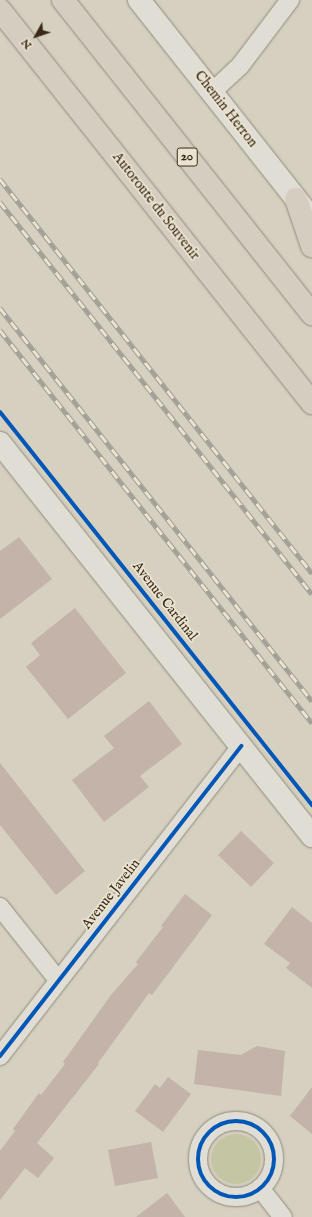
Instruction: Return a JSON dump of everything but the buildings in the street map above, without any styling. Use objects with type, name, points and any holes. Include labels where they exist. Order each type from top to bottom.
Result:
[{"type":"highway","name":"20","points":[[63,0],[312,314]]},
{"type":"highway","name":"Autoroute du Souvenir","points":[[0,10],[312,403]]},
{"type":"highway","points":[[296,199],[312,246]]},
{"type":"main road","name":"Chemin Herron","points":[[139,0],[312,219]]},
{"type":"main road","points":[[0,443],[312,836]]},
{"type":"street","points":[[212,92],[240,66],[290,0]]},
{"type":"street","name":"Avenue Javelin","points":[[0,1056],[241,746]]},
{"type":"street","points":[[0,908],[58,980]]},
{"type":"street","points":[[237,1121],[250,1124],[262,1132],[271,1143],[274,1164],[269,1178],[260,1188],[247,1195],[232,1196],[218,1192],[207,1183],[200,1170],[198,1156],[202,1142],[210,1130],[223,1123],[237,1121]]},
{"type":"street","points":[[260,1188],[283,1217]]},
{"type":"green space","points":[[236,1134],[246,1136],[254,1141],[259,1149],[261,1159],[259,1169],[254,1177],[246,1182],[236,1184],[226,1182],[218,1177],[213,1169],[211,1159],[213,1149],[218,1141],[226,1136]]},
{"type":"railway","points":[[0,179],[312,573]]},
{"type":"railway","points":[[0,202],[312,594]]},
{"type":"railway","points":[[0,308],[312,701]]},
{"type":"railway","points":[[0,330],[312,723]]},
{"type":"cycle path","name":"Avenue Cardinal","points":[[0,412],[312,805]]},
{"type":"cycle path","points":[[0,1056],[241,746]]},
{"type":"cycle path","points":[[236,1121],[250,1124],[263,1132],[271,1145],[274,1159],[271,1173],[263,1186],[250,1194],[236,1197],[222,1194],[209,1186],[201,1173],[198,1159],[201,1145],[209,1132],[222,1124],[236,1121]]}]
